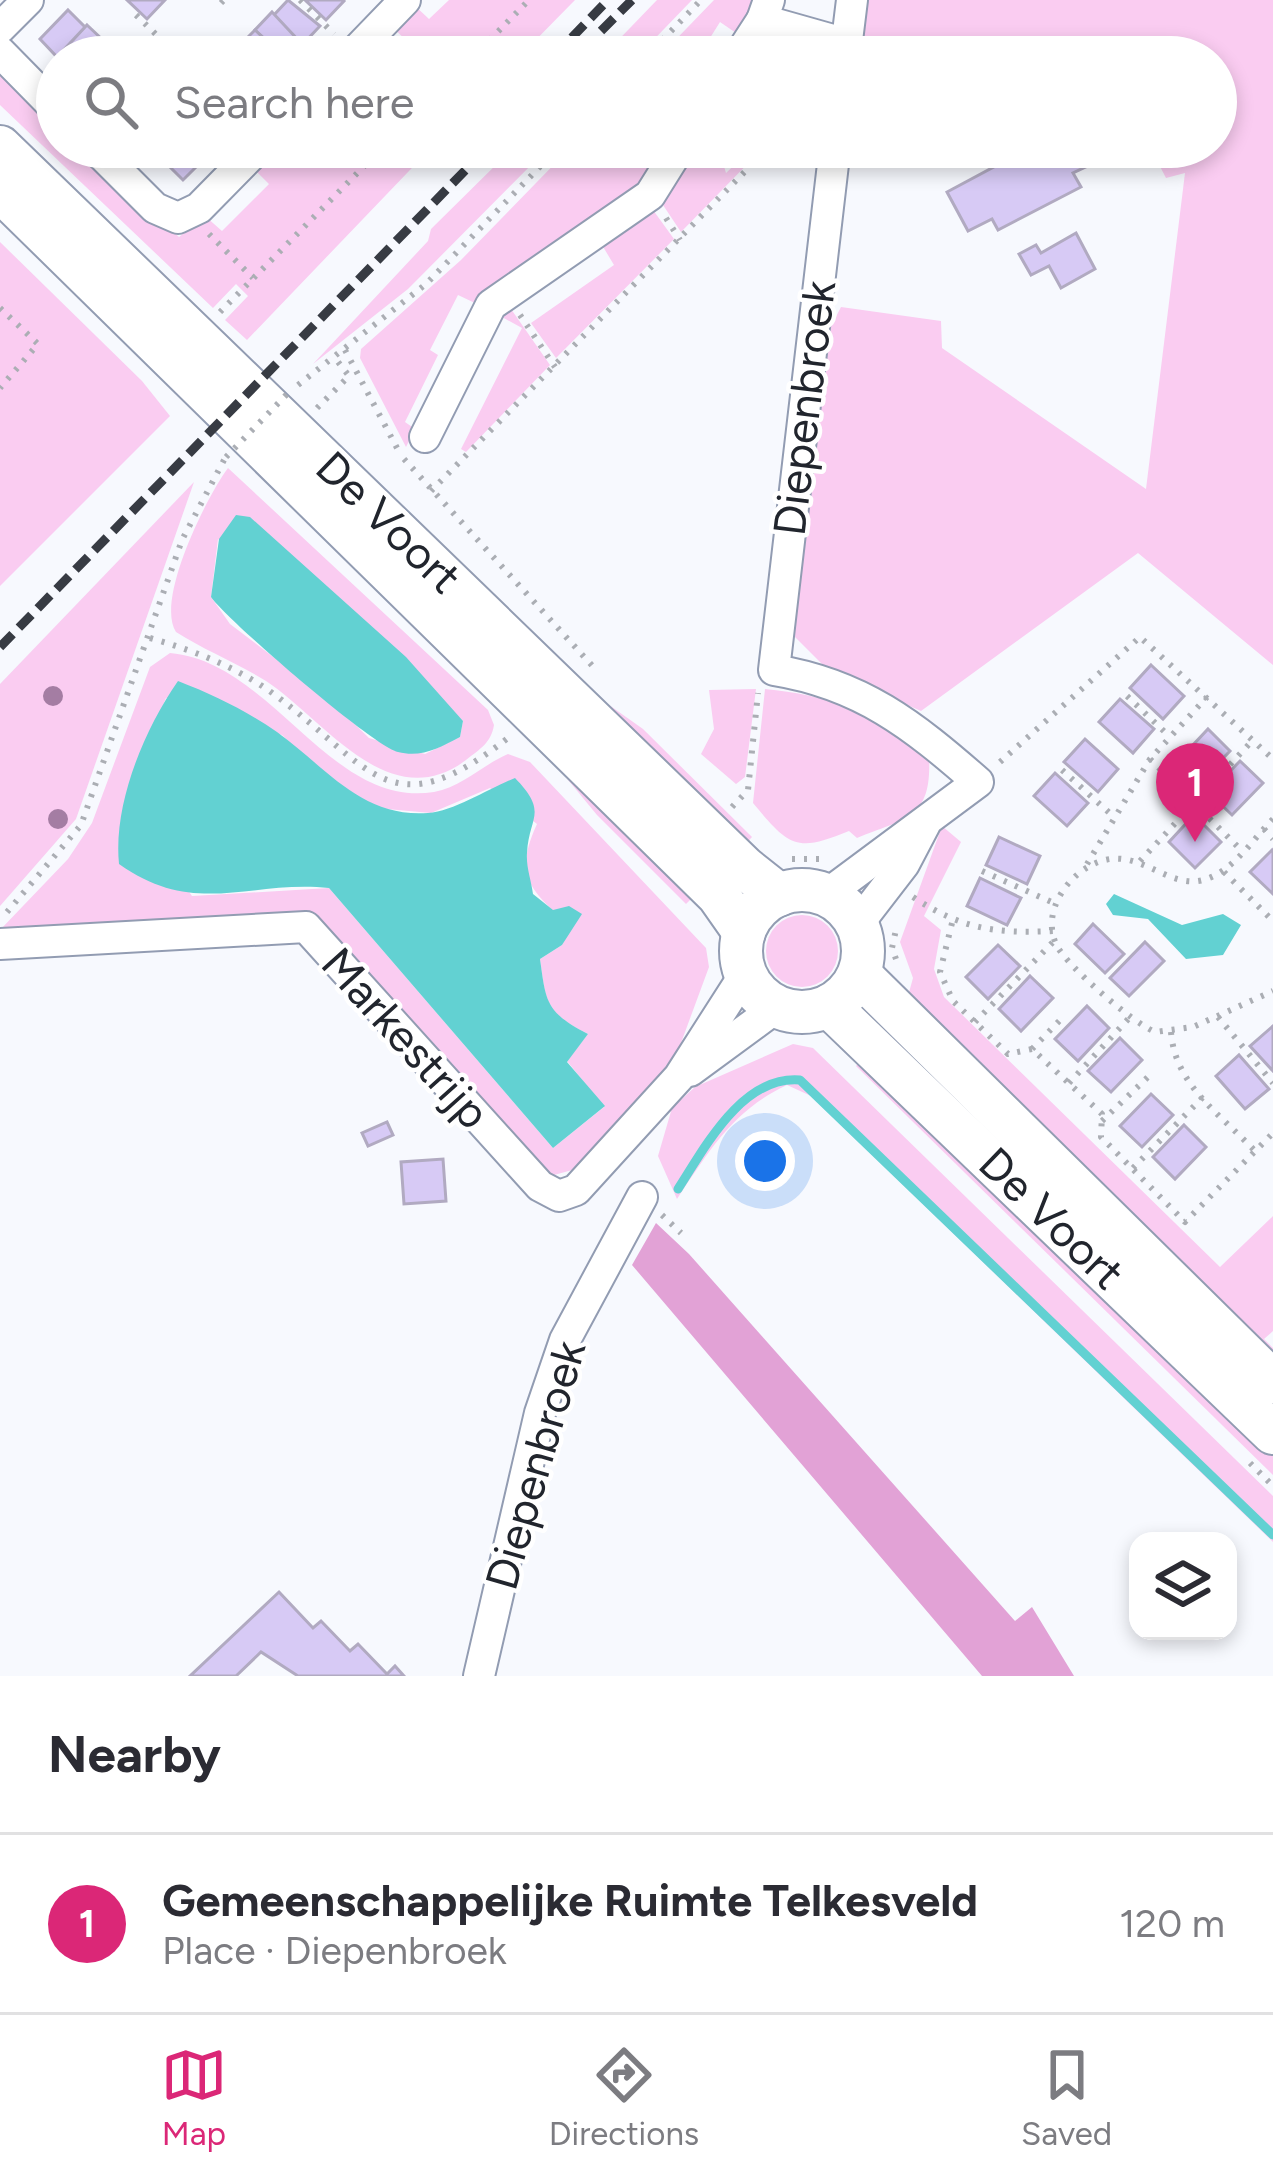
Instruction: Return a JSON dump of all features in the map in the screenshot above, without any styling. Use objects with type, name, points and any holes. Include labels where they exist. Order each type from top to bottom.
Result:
[{"type":"street","points":[[0,28],[28,0]]},
{"type":"street","points":[[370,36],[405,0]]},
{"type":"street","points":[[848,36],[852,0]]},
{"type":"street","points":[[751,36],[766,10],[818,36]]},
{"type":"street","points":[[0,52],[36,89]]},
{"type":"street","name":"De Voort","points":[[0,147],[745,868],[779,895]]},
{"type":"street","points":[[115,168],[169,216],[190,214],[238,168]]},
{"type":"street","points":[[425,437],[491,305],[650,195],[667,168]]},
{"type":"street","name":"Diepenbroek","points":[[774,670],[833,168]]},
{"type":"street","name":"De Voort","points":[[0,190],[718,895],[744,932]]},
{"type":"street","points":[[774,670],[820,677],[907,719],[978,782],[826,895]]},
{"type":"street","points":[[857,925],[904,864],[925,824]]},
{"type":"street","points":[[810,891],[826,895],[857,925],[863,958],[859,974],[847,993],[829,1006],[812,1011],[777,1007],[764,999],[746,974],[744,932],[764,903],[779,895],[810,891]]},
{"type":"street","name":"Markestrijp","points":[[0,944],[305,926],[540,1186],[559,1196],[576,1190],[680,1077]]},
{"type":"street","points":[[680,1077],[746,974]]},
{"type":"street","name":"De Voort","points":[[859,974],[1273,1382]]},
{"type":"street","name":"De Voort","points":[[829,1006],[1273,1432]]},
{"type":"street","points":[[680,1077],[777,1007]]},
{"type":"street","name":"Diepenbroek","points":[[479,1676],[540,1413],[565,1340],[643,1197]]},
{"type":"path","points":[[300,0],[333,36]]},
{"type":"path","points":[[493,36],[529,0]]},
{"type":"path","points":[[666,36],[701,0]]},
{"type":"path","points":[[136,15],[157,36]]},
{"type":"path","points":[[210,323],[362,168]]},
{"type":"path","points":[[0,920],[81,825],[197,504],[226,457],[290,391],[426,284],[539,168]]},
{"type":"path","points":[[431,492],[749,168]]},
{"type":"path","points":[[190,214],[253,278]]},
{"type":"path","points":[[506,295],[555,367]]},
{"type":"path","points":[[0,308],[38,344],[0,388]]},
{"type":"path","name":"De Voort","points":[[345,350],[395,445],[431,492],[607,682]]},
{"type":"path","points":[[307,418],[349,376],[335,358]]},
{"type":"path","points":[[978,782],[1141,637],[1273,758]]},
{"type":"path","points":[[150,638],[216,660],[274,694],[359,769],[386,781],[440,783],[464,773],[518,731]]},
{"type":"path","points":[[732,807],[748,790],[760,673],[774,670]]},
{"type":"path","points":[[1126,696],[1170,737]]},
{"type":"path","points":[[975,1022],[1054,936],[1061,891],[1085,867],[1150,759],[1207,697]]},
{"type":"path","points":[[1140,861],[1253,740]]},
{"type":"path","points":[[1150,759],[1243,852]]},
{"type":"path","points":[[1062,770],[1114,817]]},
{"type":"path","points":[[719,794],[744,820]]},
{"type":"path","points":[[1085,867],[1122,858],[1199,882],[1224,872],[1273,819]]},
{"type":"path","points":[[1264,829],[1273,839]]},
{"type":"path","points":[[982,871],[1057,905]]},
{"type":"path","points":[[1224,872],[1273,921]]},
{"type":"path","points":[[910,896],[952,923],[1000,934],[1054,936],[1142,1027],[1171,1032],[1273,991]]},
{"type":"path","points":[[952,923],[940,972],[953,1001],[1008,1054],[1032,1049],[1065,1015]]},
{"type":"path","points":[[1069,1083],[1131,1016]]},
{"type":"path","points":[[1217,1016],[1273,1083]]},
{"type":"path","points":[[1171,1032],[1173,1061],[1255,1150]]},
{"type":"path","points":[[1032,1049],[1102,1114],[1101,1137],[1185,1222],[1273,1133]]},
{"type":"path","points":[[1102,1121],[1150,1075]]},
{"type":"path","points":[[1132,1168],[1203,1097]]},
{"type":"shaded area","points":[[449,0],[575,0],[540,36],[402,36],[391,26],[413,4],[429,19]]},
{"type":"shaded area","points":[[657,0],[692,0],[657,36],[622,36]]},
{"type":"shaded area","points":[[714,0],[759,0],[739,35],[720,22],[711,36],[679,36]]},
{"type":"shaded area","points":[[863,0],[1273,0],[1273,665],[1138,553],[921,711],[828,670],[789,631],[821,346],[841,307],[941,321],[942,348],[1146,489],[1185,173],[1166,178],[1161,168],[1237,168],[1237,36],[859,36]]},
{"type":"shaded area","points":[[0,69],[36,104],[36,139],[0,105]]},
{"type":"shaded area","points":[[66,168],[103,168],[179,237],[205,216],[222,231],[269,184],[253,168],[412,168],[247,340],[225,320],[248,296],[236,284],[213,308]]},
{"type":"shaded area","points":[[493,168],[528,168],[408,289],[313,364],[428,241],[431,229]]},
{"type":"shaded area","points":[[551,168],[651,168],[643,180],[477,304],[458,295],[430,350],[438,355],[405,422],[415,429],[406,447],[360,358],[361,349],[461,260]]},
{"type":"shaded area","points":[[684,168],[724,168],[726,173],[743,168],[681,232],[661,202]]},
{"type":"shaded area","points":[[653,210],[674,239],[556,358],[531,323],[614,265],[602,245]]},
{"type":"shaded area","points":[[0,242],[142,381],[170,416],[0,586]]},
{"type":"shaded area","points":[[511,309],[550,365],[466,452],[461,449],[522,328],[502,317]]},
{"type":"shaded area","points":[[228,468],[488,710],[494,725],[484,745],[438,775],[410,777],[384,771],[334,738],[266,681],[176,632],[171,617],[178,573]],"holes":[[[218,539],[463,721],[460,737],[425,754],[369,738],[331,701],[230,624],[211,597]]]},
{"type":"shaded area","points":[[194,482],[76,819],[0,906],[0,684]]},
{"type":"shaded area","points":[[170,653],[207,662],[240,681],[332,758],[363,779],[397,791],[444,789],[508,754],[530,762],[706,948],[709,967],[671,1070],[576,1169],[554,1175],[535,1165],[315,916],[0,930],[68,859],[92,823],[150,667]],"holes":[[[166,698],[282,735],[319,771],[376,808],[431,813],[490,788],[537,824],[526,859],[527,872],[537,894],[570,927],[562,945],[540,959],[544,985],[555,1012],[588,1034],[567,1061],[604,1107],[553,1148],[329,888],[192,896],[125,799]]]},
{"type":"shaded area","points":[[551,664],[643,729],[752,837],[740,850]]},
{"type":"shaded area","points":[[756,689],[745,777],[736,784],[701,754],[714,729],[709,690]]},
{"type":"shaded area","points":[[765,689],[853,709],[912,742],[929,757],[921,804],[903,820],[857,838],[849,831],[817,842],[785,837],[753,803]]},
{"type":"shaded area","points":[[532,736],[700,890],[686,904],[597,815]]},
{"type":"shaded area","points":[[942,826],[961,842],[924,916],[941,930],[934,969],[944,997],[1220,1267],[1273,1216],[1273,1331],[1264,1339],[1273,1348],[1273,1371],[908,996],[913,978],[900,942]]},
{"type":"shaded area","points":[[802,915],[827,926],[838,951],[827,976],[802,987],[777,976],[766,951],[777,926]]},
{"type":"shaded area","points":[[793,1044],[813,1048],[1273,1496],[1273,1542],[811,1096],[787,1085],[752,1107],[724,1133],[677,1199],[658,1156],[672,1108],[695,1087]]},
{"type":"shaded area","points":[[868,1054],[1273,1444],[1273,1475],[856,1066]]},
{"type":"shaded area","points":[[656,1223],[689,1254],[1015,1621],[1032,1607],[1074,1676],[982,1676],[632,1265]]},
{"type":"water","points":[[236,515],[250,517],[406,657],[463,721],[460,737],[422,753],[398,752],[361,729],[244,631],[211,597],[219,539]]},
{"type":"water","points":[[178,681],[265,724],[346,788],[383,807],[438,811],[515,778],[534,807],[527,858],[533,894],[553,910],[569,906],[582,914],[562,945],[540,959],[555,1012],[588,1034],[567,1062],[605,1106],[553,1148],[329,888],[197,893],[147,880],[119,864],[121,817],[133,768]]},
{"type":"water","points":[[1114,894],[1182,925],[1223,914],[1241,925],[1223,955],[1186,959],[1148,919],[1113,915],[1106,904]]},
{"type":"building","points":[[127,0],[165,0],[147,19]]},
{"type":"building","points":[[288,0],[320,26],[311,36],[293,36],[273,16]]},
{"type":"building","points":[[305,0],[343,0],[344,1],[326,20]]},
{"type":"building","points":[[68,10],[86,28],[78,36],[43,36]]},
{"type":"building","points":[[272,12],[294,36],[262,36],[255,30]]},
{"type":"building","points":[[87,25],[99,36],[77,36]]},
{"type":"building","points":[[171,168],[195,168],[183,180]]},
{"type":"building","points":[[992,168],[1084,168],[1073,173],[1081,187],[998,230],[992,219],[968,231],[947,192]]},
{"type":"building","points":[[1076,233],[1095,269],[1061,288],[1049,266],[1031,275],[1019,254],[1036,245],[1041,253]]},
{"type":"building","points":[[1151,665],[1184,696],[1163,719],[1130,688]]},
{"type":"building","points":[[1120,699],[1154,729],[1133,753],[1099,722]]},
{"type":"building","points":[[1208,729],[1230,751],[1199,783],[1177,762]]},
{"type":"building","points":[[1085,739],[1118,769],[1098,792],[1064,762]]},
{"type":"building","points":[[1240,761],[1263,783],[1232,815],[1209,793]]},
{"type":"building","points":[[1055,773],[1088,803],[1067,826],[1034,796]]},
{"type":"building","points":[[1194,815],[1221,842],[1195,868],[1169,842]]},
{"type":"building","points":[[999,837],[1040,856],[1027,884],[986,865]]},
{"type":"building","points":[[1273,852],[1273,894],[1250,872]]},
{"type":"building","points":[[980,878],[1021,898],[1007,925],[967,906]]},
{"type":"building","points":[[1093,924],[1124,954],[1105,973],[1075,944]]},
{"type":"building","points":[[1145,942],[1164,961],[1129,996],[1110,978]]},
{"type":"building","points":[[998,945],[1020,966],[988,999],[966,977]]},
{"type":"building","points":[[1030,976],[1053,998],[1021,1031],[999,1009]]},
{"type":"building","points":[[1087,1006],[1109,1028],[1078,1061],[1055,1039]]},
{"type":"building","points":[[1273,1026],[1273,1071],[1250,1046]]},
{"type":"building","points":[[1120,1038],[1142,1060],[1111,1092],[1088,1071]]},
{"type":"building","points":[[1239,1055],[1269,1089],[1245,1109],[1216,1076]]},
{"type":"building","points":[[1151,1094],[1173,1115],[1142,1147],[1120,1126]]},
{"type":"building","points":[[387,1122],[393,1135],[368,1146],[362,1133]]},
{"type":"building","points":[[1184,1125],[1206,1147],[1175,1179],[1153,1157]]},
{"type":"building","points":[[443,1159],[446,1201],[404,1204],[401,1162]]},
{"type":"building","points":[[279,1592],[313,1628],[321,1621],[350,1651],[358,1644],[387,1674],[395,1666],[404,1676],[298,1676],[261,1652],[236,1676],[190,1676]]},
{"type":"waterway","points":[[678,1189],[713,1136],[743,1102],[760,1089],[800,1080],[1273,1535]]},
{"type":"railway","points":[[573,36],[608,0]]},
{"type":"railway","points":[[601,31],[632,0]]},
{"type":"railway","points":[[0,647],[468,168]]},
{"type":"place","name":"Gemeenschappelijke Ruimte Telkesveld","points":[[1195,842]]}]
